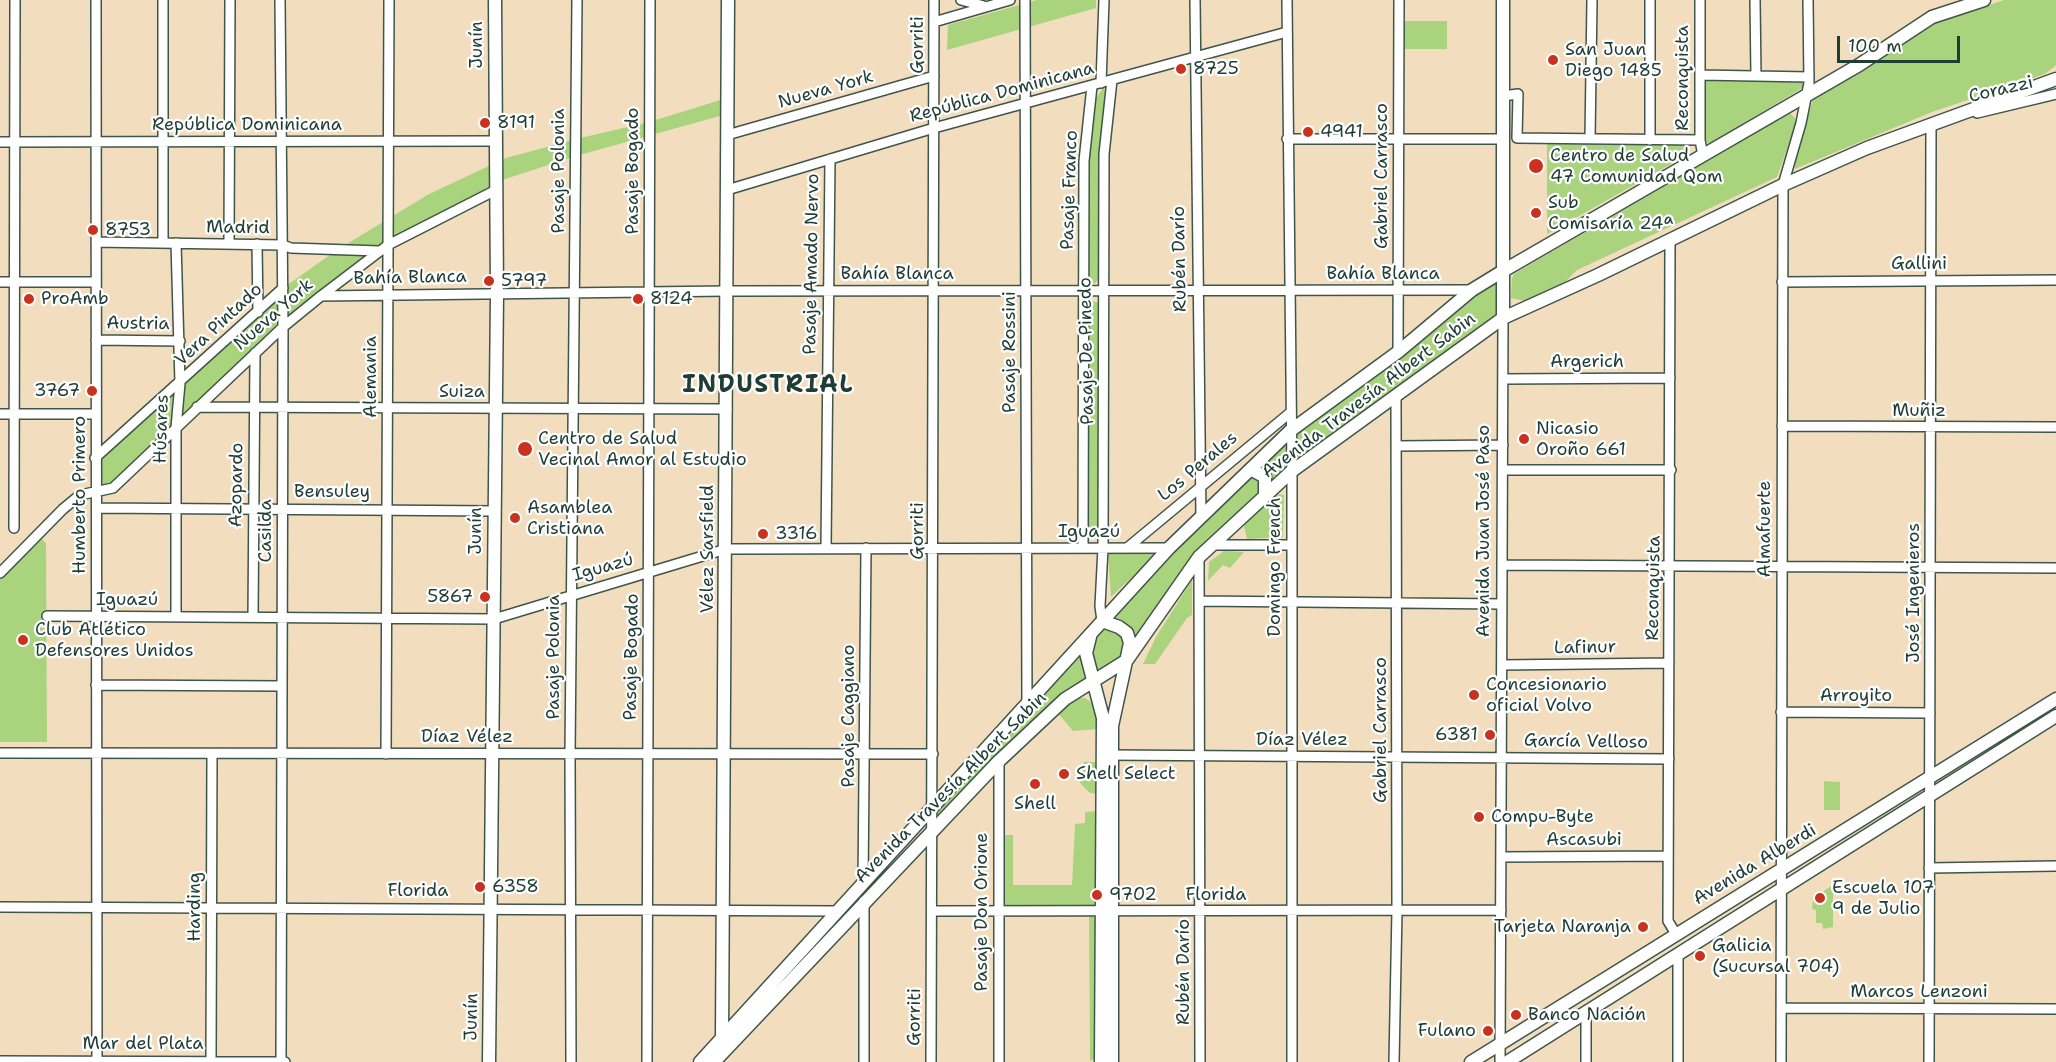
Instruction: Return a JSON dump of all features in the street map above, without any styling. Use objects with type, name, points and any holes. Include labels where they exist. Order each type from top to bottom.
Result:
[{"type":"main road","name":"Junín","points":[[489,1062],[497,294],[495,0]]},
{"type":"main road","name":"Vélez Sarsfield","points":[[720,1059],[724,910],[728,0]]},
{"type":"main road","name":"Avenida Juan José Paso","points":[[1503,0],[1503,318]]},
{"type":"main road","name":"Avenida Travesía Albert Sabin","points":[[700,1062],[1169,548],[1252,470],[1290,430],[1398,352],[1472,290],[1804,98],[1932,17],[1984,0]]},
{"type":"main road","name":"Avenida Travesía Albert Sabin","points":[[720,1059],[864,901],[999,761],[1065,699],[1114,671],[1127,660],[1199,557],[1292,471],[1396,398],[1503,318],[1670,241],[1783,185],[1931,124],[1954,118],[2056,79]]},
{"type":"main road","points":[[1252,470],[1265,477],[1265,495]]},
{"type":"main road","points":[[1102,621],[1113,623],[1127,633],[1131,643],[1115,705],[1107,755]]},
{"type":"main road","points":[[1092,633],[1086,646],[1103,718],[1107,755],[1107,911],[1112,1062]]},
{"type":"main road","points":[[1089,660],[1099,670],[1114,671]]},
{"type":"main road","name":"Avenida Alberdi","points":[[1472,1062],[2056,699]]},
{"type":"main road","name":"Avenida Alberdi","points":[[1507,1062],[2056,716]]},
{"type":"main road","points":[[1101,1062],[1107,911]]},
{"type":"street","points":[[14,528],[12,282],[15,0]]},
{"type":"street","name":"Humberto Primero","points":[[96,0],[97,1061]]},
{"type":"street","points":[[163,0],[163,243]]},
{"type":"street","points":[[229,244],[230,0]]},
{"type":"street","name":"Casilda","points":[[280,0],[283,245],[283,1062]]},
{"type":"street","name":"Alemania","points":[[386,754],[389,0]]},
{"type":"street","name":"Pasaje Polonia","points":[[571,1062],[573,909],[570,754],[577,0]]},
{"type":"street","name":"Pasaje Bogado","points":[[647,1062],[650,572],[647,408],[650,0]]},
{"type":"street","name":"Gorriti","points":[[931,1062],[934,0]]},
{"type":"street","points":[[961,0],[987,6]]},
{"type":"street","points":[[934,22],[1010,0]]},
{"type":"street","name":"Pasaje Rossini","points":[[1025,0],[1027,705]]},
{"type":"street","name":"Pasaje Franco","points":[[1083,548],[1084,160],[1096,85],[1104,0]]},
{"type":"street","name":"Rubén Darío","points":[[1195,0],[1201,517]]},
{"type":"street","name":"Domingo French","points":[[1287,0],[1292,471],[1292,1062]]},
{"type":"street","name":"Gabriel Carrasco","points":[[1398,352],[1399,0]]},
{"type":"street","points":[[1590,139],[1592,0]]},
{"type":"street","points":[[1650,0],[1650,140]]},
{"type":"street","name":"Reconquista","points":[[1700,0],[1700,140],[1703,156]]},
{"type":"street","points":[[1755,0],[1756,76]]},
{"type":"street","name":"Almafuerte","points":[[1781,1062],[1783,185],[1801,123],[1809,77],[1808,0]]},
{"type":"street","name":"República Dominicana","points":[[727,190],[934,128],[1287,32]]},
{"type":"street","points":[[1700,75],[1809,77]]},
{"type":"street","name":"Nueva York","points":[[727,135],[934,76]]},
{"type":"street","name":"Pasaje De Pinedo","points":[[1102,621],[1100,606],[1104,548],[1104,154],[1112,80]]},
{"type":"street","points":[[1503,96],[1518,94],[1517,138],[1700,140]]},
{"type":"street","name":"Corazzi","points":[[1954,118],[2056,94]]},
{"type":"street","name":"José Ingenieros","points":[[1929,1062],[1931,124]]},
{"type":"street","points":[[1287,139],[1503,139]]},
{"type":"street","name":"República Dominicana","points":[[0,142],[495,141]]},
{"type":"street","name":"Pasaje Amado Nervo","points":[[826,548],[830,159]]},
{"type":"street","name":"Nueva York","points":[[0,573],[63,509],[80,495],[113,488],[283,327],[379,251],[496,190]]},
{"type":"street","name":"Reconquista","points":[[1670,241],[1671,567],[1668,921],[1676,934]]},
{"type":"street","name":"Madrid","points":[[96,242],[257,244],[283,245],[291,249],[379,251]]},
{"type":"street","name":"Húsares","points":[[176,243],[180,341],[180,383],[176,428],[176,616]]},
{"type":"street","points":[[257,244],[258,312]]},
{"type":"street","name":"Gallini","points":[[1782,282],[2056,280]]},
{"type":"street","points":[[0,282],[96,282]]},
{"type":"street","name":"Vera Pintado","points":[[95,458],[283,288]]},
{"type":"street","name":"Bahía Blanca","points":[[321,296],[727,291],[1472,290]]},
{"type":"street","name":"Avenida Juan José Paso","points":[[1500,1062],[1503,318]]},
{"type":"street","name":"Austria","points":[[96,340],[180,341]]},
{"type":"street","name":"Azopardo","points":[[253,617],[255,353]]},
{"type":"street","name":"Argerich","points":[[1503,379],[1670,378]]},
{"type":"street","name":"Gabriel Carrasco","points":[[1394,1062],[1397,910],[1396,398]]},
{"type":"street","name":"Suiza","points":[[197,407],[727,409]]},
{"type":"street","name":"Los Perales","points":[[1127,548],[1291,412]]},
{"type":"street","points":[[0,414],[95,414]]},
{"type":"street","name":"Muñiz","points":[[1782,426],[2056,427]]},
{"type":"street","points":[[1397,446],[1503,445]]},
{"type":"street","points":[[1503,470],[1671,470]]},
{"type":"street","name":"Bensuley","points":[[97,508],[495,511]]},
{"type":"street","points":[[1211,545],[1292,545]]},
{"type":"street","name":"Pasaje Caggiano","points":[[863,885],[866,754],[866,548]]},
{"type":"street","name":"Iguazú","points":[[46,616],[494,619],[726,549],[1169,548]]},
{"type":"street","name":"Rubén Darío","points":[[1199,557],[1200,1062]]},
{"type":"street","points":[[1502,566],[2056,568]]},
{"type":"street","points":[[1199,601],[1502,604]]},
{"type":"street","name":"Lafinur","points":[[1502,665],[1669,663]]},
{"type":"street","points":[[96,685],[282,686]]},
{"type":"street","name":"Arroyito","points":[[1781,712],[1930,713]]},
{"type":"street","name":"Díaz Vélez","points":[[0,753],[933,754]]},
{"type":"street","name":"Harding","points":[[211,1061],[212,753]]},
{"type":"street","name":"Díaz Vélez","points":[[1107,755],[1501,758]]},
{"type":"street","name":"García Velloso","points":[[1501,758],[1669,759]]},
{"type":"street","name":"Pasaje Don Orione","points":[[999,761],[999,1062]]},
{"type":"street","name":"Ascasubi","points":[[1501,857],[1668,856]]},
{"type":"street","points":[[1929,868],[2056,866]]},
{"type":"street","points":[[864,901],[864,1062]]},
{"type":"street","name":"Florida","points":[[0,907],[98,905],[836,911]]},
{"type":"street","name":"Florida","points":[[932,911],[1501,910]]},
{"type":"street","points":[[1678,956],[1678,1062]]},
{"type":"street","name":"Marcos Lenzoni","points":[[1781,1008],[2056,1009]]},
{"type":"street","points":[[1586,1011],[1586,1062]]},
{"type":"street","name":"Mar del Plata","points":[[0,1061],[283,1062]]},
{"type":"green space","points":[[1037,0],[1096,0],[1096,8],[947,50],[948,25]]},
{"type":"green space","points":[[2004,0],[2056,0],[2056,65],[2045,74],[1932,112],[1795,169],[1794,163],[1814,96],[1932,24]]},
{"type":"green space","points":[[1402,21],[1447,21],[1447,49],[1402,49]]},
{"type":"green space","points":[[1705,81],[1803,82],[1804,87],[1709,144],[1704,139]]},
{"type":"green space","points":[[1103,88],[1108,91],[1100,156],[1099,279],[1094,284],[1087,278],[1088,148],[1096,98]]},
{"type":"green space","points":[[727,98],[727,114],[576,156],[496,182],[496,190],[388,245],[321,296],[113,488],[95,491],[95,458],[283,288],[337,250],[429,194],[506,158],[649,122]]},
{"type":"green space","points":[[1790,113],[1795,118],[1796,124],[1777,177],[1577,270],[1565,282],[1525,301],[1511,298],[1514,274]]},
{"type":"green space","points":[[1547,143],[1685,144],[1689,154],[1547,234]]},
{"type":"green space","points":[[1503,271],[1503,318],[1292,471],[1211,545],[1138,647],[1083,687],[933,830],[933,809],[1068,659],[1290,431]]},
{"type":"green space","points":[[1092,301],[1100,303],[1099,538],[1093,538],[1087,533],[1087,308]]},
{"type":"green space","points":[[1274,494],[1284,495],[1283,537],[1247,539],[1243,522]]},
{"type":"green space","name":"Club Atlético Defensores Unidos","points":[[35,533],[46,543],[47,742],[0,742],[0,566]]},
{"type":"green space","points":[[1224,551],[1244,552],[1230,568],[1223,565],[1208,581],[1209,562]]},
{"type":"green space","points":[[1108,554],[1157,554],[1111,597]]},
{"type":"green space","points":[[1192,580],[1192,615],[1187,618],[1155,664],[1143,664],[1156,637]]},
{"type":"green space","points":[[1077,698],[1085,698],[1094,704],[1097,729],[1073,731],[1057,712]]},
{"type":"green space","points":[[1084,762],[1097,762],[1097,794],[1090,793],[1080,783],[1080,767]]},
{"type":"green space","points":[[1824,781],[1840,782],[1840,810],[1824,810]]},
{"type":"green space","points":[[1097,811],[1097,902],[1092,908],[1006,908],[1001,901],[1001,835],[1013,835],[1013,885],[1072,885],[1075,824],[1085,823],[1085,812]]},
{"type":"green space","points":[[1833,885],[1833,927],[1823,929],[1822,923],[1816,923],[1816,910],[1812,909],[1813,898]]},
{"type":"green space","points":[[1089,916],[1093,916],[1097,922],[1097,1057],[1090,1061]]},
{"type":"place","name":"San Juan Diego 1485","points":[[1553,60]]},
{"type":"place","name":"8725","points":[[1181,69]]},
{"type":"place","name":"8191","points":[[485,123]]},
{"type":"place","name":"4941","points":[[1308,132]]},
{"type":"place","name":"Centro de Salud 47 Comunidad Qom","points":[[1536,166]]},
{"type":"place","name":"Sub Comisaría 24ª","points":[[1536,213]]},
{"type":"place","name":"8753","points":[[93,230]]},
{"type":"place","name":"5797","points":[[489,281]]},
{"type":"place","name":"ProAmb","points":[[29,299]]},
{"type":"place","name":"8124","points":[[638,299]]},
{"type":"place","name":"3767","points":[[92,391]]},
{"type":"place","name":"Nicasio Oroño 661","points":[[1524,439]]},
{"type":"place","name":"Centro de Salud Vecinal Amor al Estudio","points":[[525,449]]},
{"type":"place","name":"Asamblea Cristiana","points":[[515,518]]},
{"type":"place","name":"3316","points":[[763,534]]},
{"type":"place","name":"5867","points":[[485,597]]},
{"type":"place","name":"Club Atlético Defensores Unidos","points":[[23,640]]},
{"type":"place","name":"Concesionario oficial Volvo","points":[[1474,695]]},
{"type":"place","name":"6381","points":[[1490,735]]},
{"type":"place","name":"Shell Select","points":[[1064,774]]},
{"type":"place","name":"Shell","points":[[1035,784]]},
{"type":"place","name":"Compu-Byte","points":[[1479,817]]},
{"type":"place","name":"6358","points":[[480,887]]},
{"type":"place","name":"9702","points":[[1097,895]]},
{"type":"place","name":"Escuela 107 9 de Julio","points":[[1820,898]]},
{"type":"place","name":"Tarjeta Naranja","points":[[1643,927]]},
{"type":"place","name":"Galicia (Sucursal 704)","points":[[1700,956]]},
{"type":"place","name":"Banco Nación","points":[[1516,1015]]},
{"type":"place","name":"Fulano","points":[[1488,1031]]},
{"type":"district","name":"INDUSTRIAL","points":[[768,386]]}]
